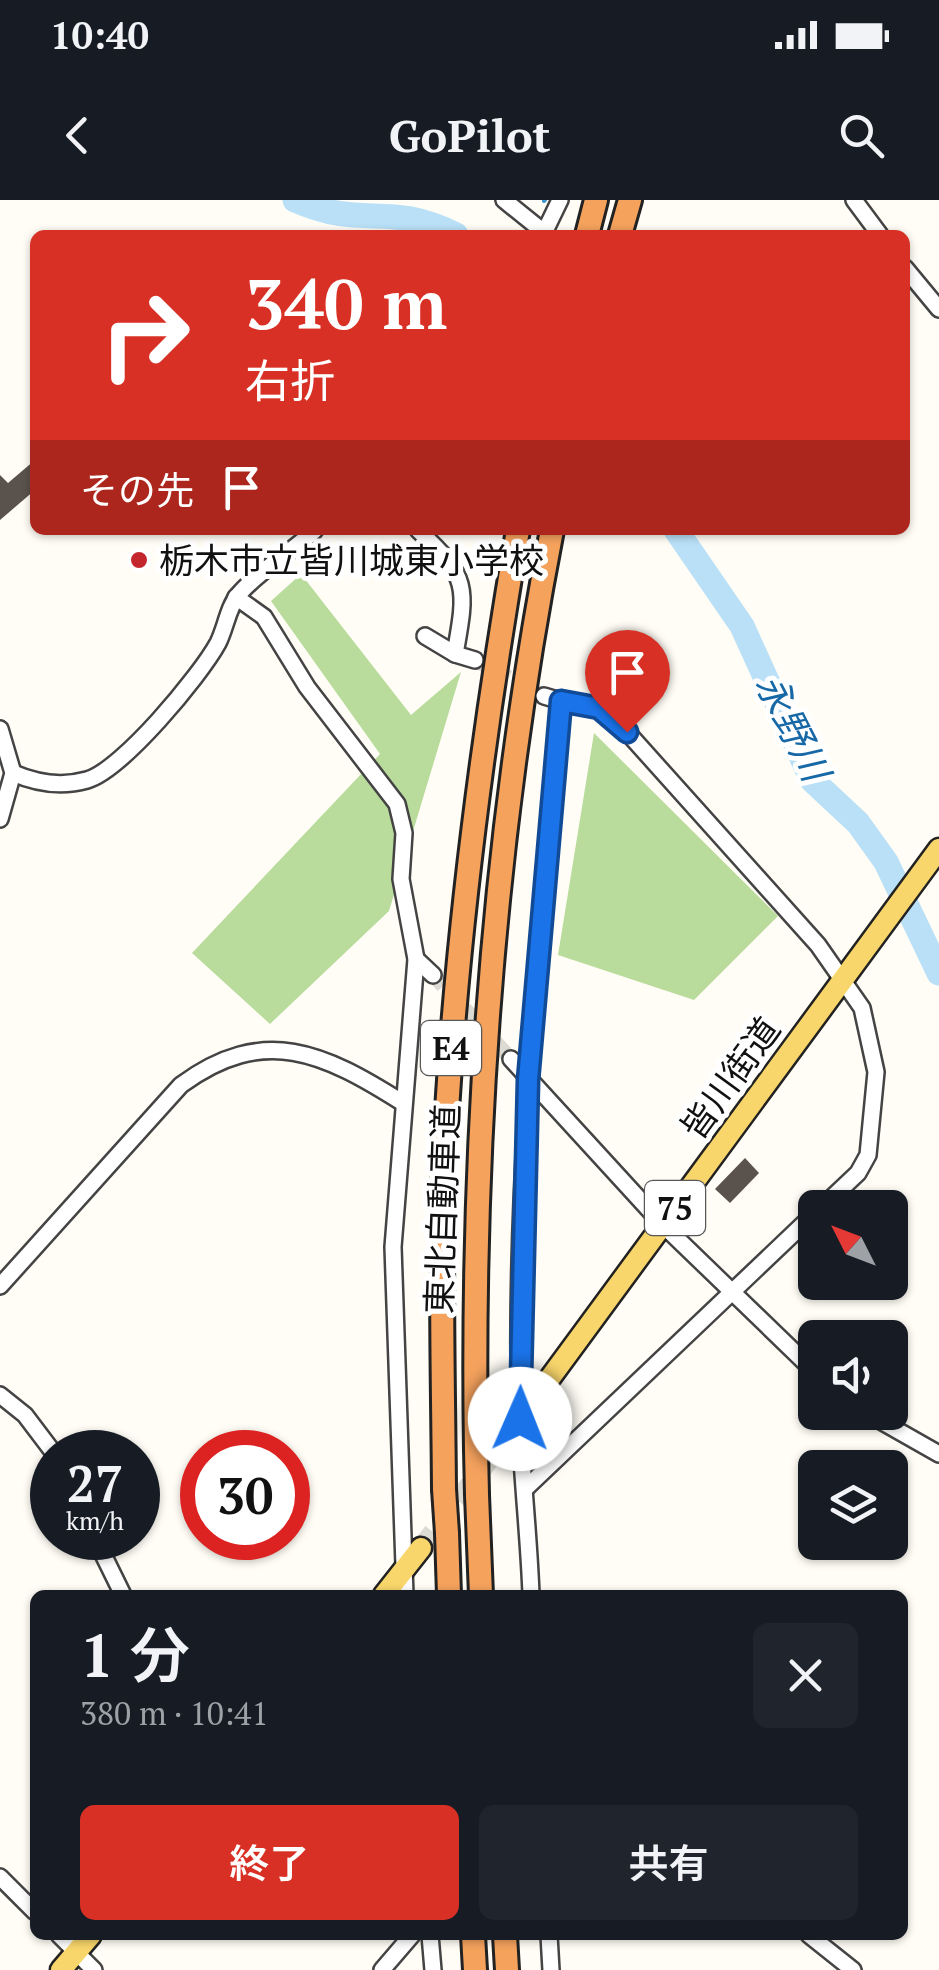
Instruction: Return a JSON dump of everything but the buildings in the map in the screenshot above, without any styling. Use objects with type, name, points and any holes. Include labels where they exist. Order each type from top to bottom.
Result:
[{"type":"highway","points":[[588,230],[596,200]]},
{"type":"highway","points":[[621,230],[630,200]]},
{"type":"highway","name":"東北自動車道","points":[[450,1590],[444,1489],[442,1223],[447,1111],[474,808],[517,535]]},
{"type":"highway","name":"東北自動車道","points":[[482,1590],[474,1284],[479,1110],[506,815],[551,535]]},
{"type":"highway","points":[[473,1940],[475,1970]]},
{"type":"highway","points":[[504,1940],[507,1970]]},
{"type":"main road","name":"皆川街道","points":[[503,1442],[939,849]]},
{"type":"main road","points":[[388,1590],[420,1548]]},
{"type":"main road","points":[[61,1970],[87,1940]]},
{"type":"street","points":[[504,200],[540,229],[546,229],[560,200]]},
{"type":"street","points":[[854,200],[876,230]]},
{"type":"street","points":[[910,274],[939,308]]},
{"type":"street","points":[[12,773],[32,781],[68,784],[91,780],[120,760],[201,668],[218,642],[236,597],[309,535]]},
{"type":"street","points":[[423,535],[458,571],[462,584],[463,610],[455,654]]},
{"type":"street","points":[[236,597],[264,616],[307,687],[398,804],[404,833],[401,879],[416,959],[393,1264],[405,1590]]},
{"type":"street","points":[[425,636],[474,660]]},
{"type":"street","points":[[544,696],[599,708],[627,732],[845,977],[862,1008],[876,1090],[868,1155],[858,1173],[840,1190]]},
{"type":"street","points":[[531,1590],[520,1419],[528,1080],[561,701]]},
{"type":"street","points":[[0,729],[12,773],[0,819]]},
{"type":"street","points":[[416,959],[433,974]]},
{"type":"street","points":[[0,1286],[181,1084],[210,1063],[239,1051],[274,1050],[319,1058],[404,1103]]},
{"type":"street","points":[[511,1060],[663,1225],[798,1356]]},
{"type":"street","points":[[526,1488],[798,1230]]},
{"type":"street","points":[[0,1396],[25,1415],[36,1430]]},
{"type":"street","points":[[897,1430],[939,1454]]},
{"type":"street","points":[[105,1560],[120,1590]]},
{"type":"street","points":[[0,1877],[30,1907]]},
{"type":"street","points":[[64,1940],[94,1970]]},
{"type":"street","points":[[382,1970],[408,1940]]},
{"type":"street","points":[[430,1940],[433,1970]]},
{"type":"street","points":[[549,1940],[552,1970]]},
{"type":"street","points":[[815,1940],[853,1970]]},
{"type":"green space","points":[[301,574],[411,715],[461,672],[389,911],[270,1024],[192,953],[380,754],[271,601]]},
{"type":"green space","points":[[594,733],[778,916],[694,1000],[558,955]]},
{"type":"waterway","points":[[295,200],[340,214],[411,219],[444,230]]},
{"type":"waterway","name":"永野川","points":[[679,535],[742,626],[812,780],[858,823],[886,862],[939,973]]},
{"type":"tunnel","points":[[475,660],[544,696]]},
{"type":"tunnel","points":[[433,975],[511,1059]]},
{"type":"tunnel","points":[[421,1548],[503,1442]]},
{"type":"place","name":"栃木市立皆川城東小学校","points":[[139,560]]},
{"type":"route","points":[[520,1419],[528,1080],[561,701],[599,708],[627,732]]}]
